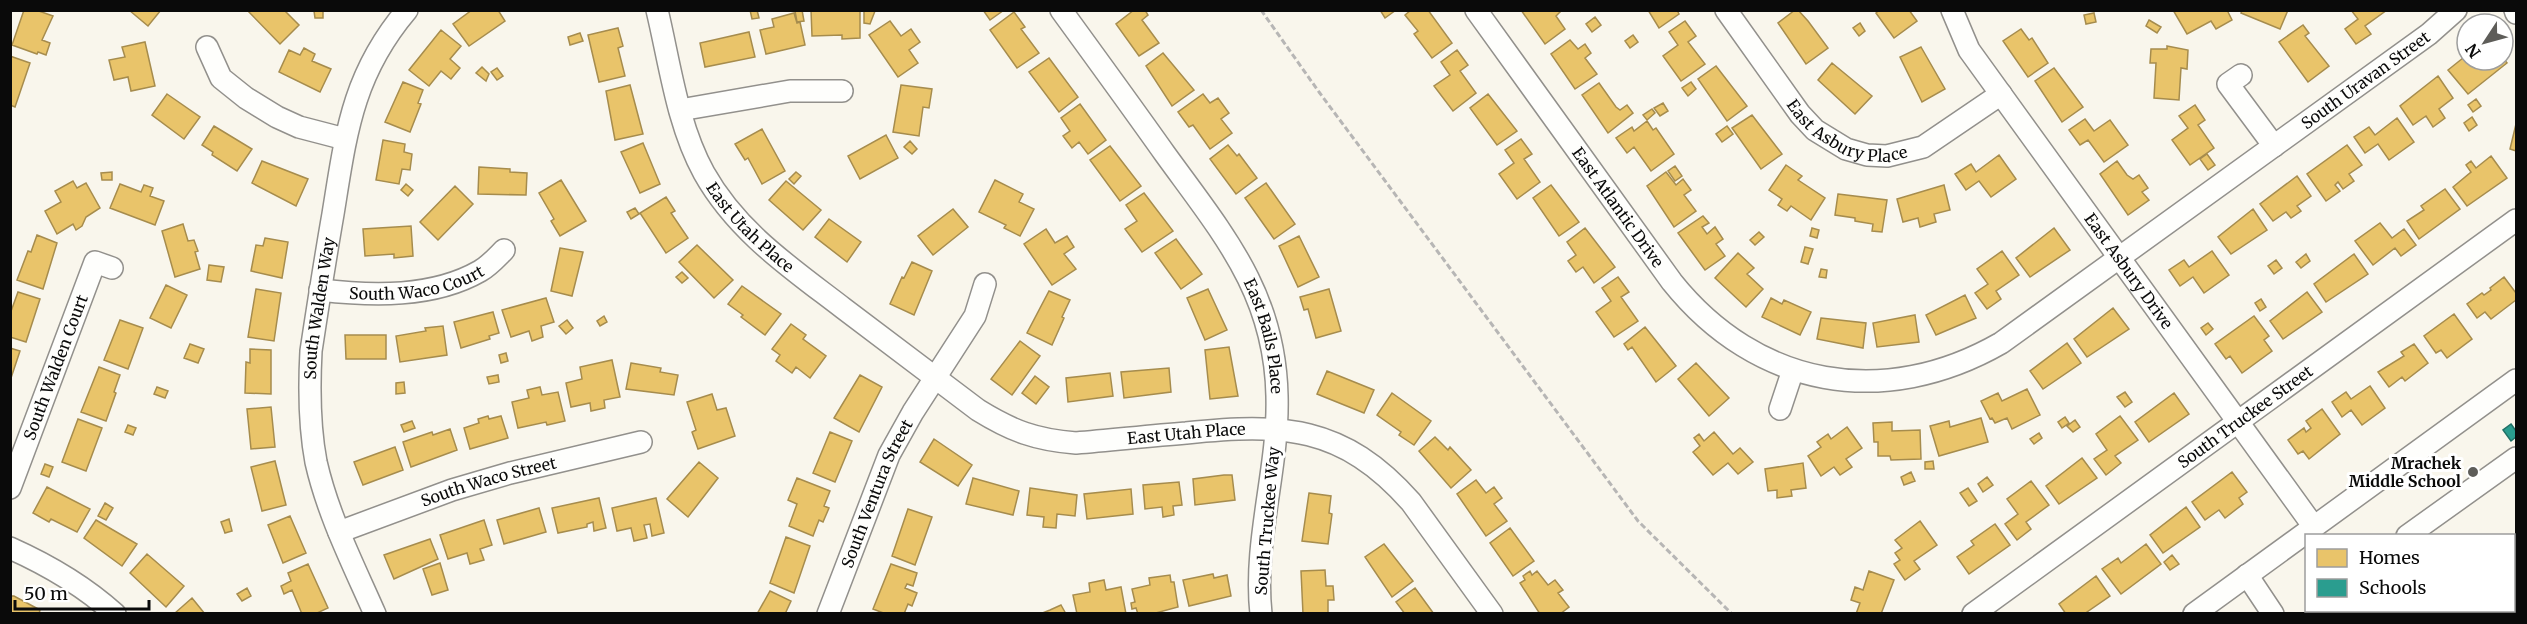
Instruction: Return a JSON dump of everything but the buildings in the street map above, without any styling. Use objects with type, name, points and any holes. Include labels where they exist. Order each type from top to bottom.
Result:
[{"type":"street","name":"South Walden Way","points":[[375,614],[339,532],[316,462],[309,388],[311,351],[345,139],[352,110],[371,61],[392,28],[407,10]]},
{"type":"street","name":"East Utah Place","points":[[657,10],[680,110],[692,148],[703,172],[725,206],[761,245],[936,378],[1002,425],[1025,435],[1050,441],[1076,443],[1244,427],[1275,428]]},
{"type":"street","name":"East Bails Place","points":[[1061,10],[1225,236],[1249,278],[1264,313],[1271,341],[1276,370],[1275,428]]},
{"type":"street","name":"East Atlantic Drive","points":[[1476,10],[1688,301],[1716,328],[1747,349],[1793,370],[1843,381],[1881,382],[1923,376],[1955,366],[2001,343],[2119,258]]},
{"type":"street","name":"East Asbury Place","points":[[1726,10],[1800,114],[1827,139],[1846,149],[1887,156],[1908,152],[1942,136],[2001,94]]},
{"type":"street","name":"East Asbury Drive","points":[[1952,10],[1970,50],[2314,527]]},
{"type":"street","name":"South Uravan Street","points":[[2119,258],[2429,34],[2456,10]]},
{"type":"street","points":[[207,47],[221,78],[246,98],[299,127],[345,139]]},
{"type":"street","points":[[2241,75],[2228,84],[2274,146]]},
{"type":"street","points":[[680,110],[790,91],[842,91]]},
{"type":"street","name":"South Truckee Street","points":[[1973,614],[2517,220]]},
{"type":"street","name":"South Waco Court","points":[[321,290],[385,294],[445,284],[481,270],[504,250]]},
{"type":"street","name":"South Walden Court","points":[[10,488],[95,262],[112,268]]},
{"type":"street","points":[[936,378],[975,316],[985,284]]},
{"type":"street","points":[[1780,409],[1793,370]]},
{"type":"street","name":"South Ventura Street","points":[[828,614],[889,455],[913,412],[936,378]]},
{"type":"street","points":[[2194,614],[2517,380]]},
{"type":"street","points":[[1275,428],[1327,440],[1356,454],[1381,472],[1412,502],[1492,614]]},
{"type":"street","name":"South Truckee Way","points":[[1261,614],[1260,570],[1275,428]]},
{"type":"street","name":"South Waco Street","points":[[339,532],[452,490],[510,473],[641,442]]},
{"type":"street","points":[[2410,534],[2517,458]]},
{"type":"street","points":[[10,548],[72,580],[115,614]]},
{"type":"street","points":[[2247,575],[2274,614]]},
{"type":"path","points":[[1261,10],[1333,111],[1638,521],[1732,614]]},
{"type":"place","name":"Mrachek Middle School","points":[[2473,472]]}]
